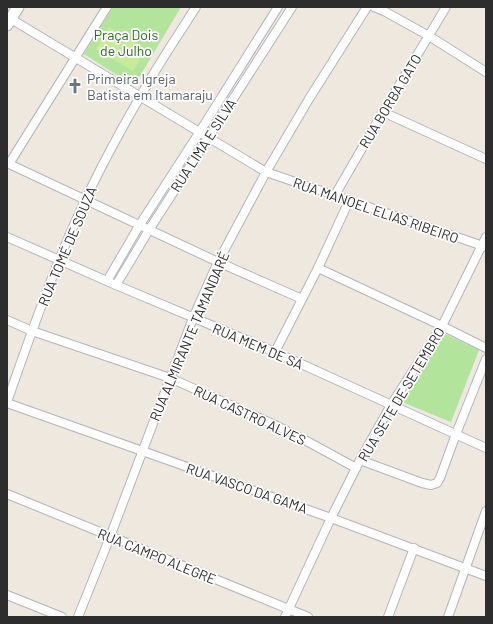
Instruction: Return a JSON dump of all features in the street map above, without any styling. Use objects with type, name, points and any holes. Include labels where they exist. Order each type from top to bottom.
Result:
[{"type":"street","points":[[18,7],[9,22],[76,58],[140,96],[196,7]]},
{"type":"street","points":[[107,7],[8,164],[139,226],[302,299]]},
{"type":"street","name":"RUA LIMA E SILVA","points":[[107,281],[139,226],[278,7]]},
{"type":"street","name":"RUA LIMA E SILVA","points":[[116,285],[149,230],[292,7]]},
{"type":"street","name":"RUA ALMIRANTE TAMANDARÉ","points":[[78,617],[170,378],[218,262],[266,172],[366,7]]},
{"type":"street","points":[[374,7],[383,9],[486,72]]},
{"type":"street","name":"RUA BORBA GATO","points":[[335,195],[446,7]]},
{"type":"street","name":"RUA MANOEL ELIAS RIBEIRO","points":[[140,96],[199,133],[266,172],[484,246]]},
{"type":"street","name":"RUA TOMÉ DE SOUZA","points":[[7,402],[58,260],[102,167],[140,96]]},
{"type":"street","points":[[383,112],[486,159]]},
{"type":"street","points":[[275,352],[350,201]]},
{"type":"street","name":"RUA MEM DE SÁ","points":[[7,237],[275,352],[486,448]]},
{"type":"street","name":"RUA SETE DE SETEMBRO","points":[[285,617],[360,460],[391,405],[442,326],[484,246],[486,237]]},
{"type":"street","points":[[318,268],[486,348]]},
{"type":"street","name":"RUA CASTRO ALVES","points":[[7,320],[32,331],[170,378],[273,424],[356,468]]},
{"type":"street","points":[[360,460],[422,483],[431,485],[437,483],[486,359]]},
{"type":"street","name":"RUA VASCO DA GAMA","points":[[7,402],[332,518],[486,576]]},
{"type":"street","name":"RUA CAMPO ALEGRE","points":[[7,494],[308,617]]},
{"type":"street","points":[[448,617],[486,511]]},
{"type":"street","points":[[388,617],[414,548]]},
{"type":"street","points":[[7,595],[62,617]]},
{"type":"green space","name":"Praça Dois de Julho","points":[[113,7],[181,7],[134,86],[84,54]]},
{"type":"green space","points":[[109,27],[146,49],[133,71],[96,49]]},
{"type":"green space","points":[[445,334],[479,350],[451,422],[402,402]]},
{"type":"place","name":"Primeira Igreja Batista em Itamaraju","points":[[75,86]]}]
